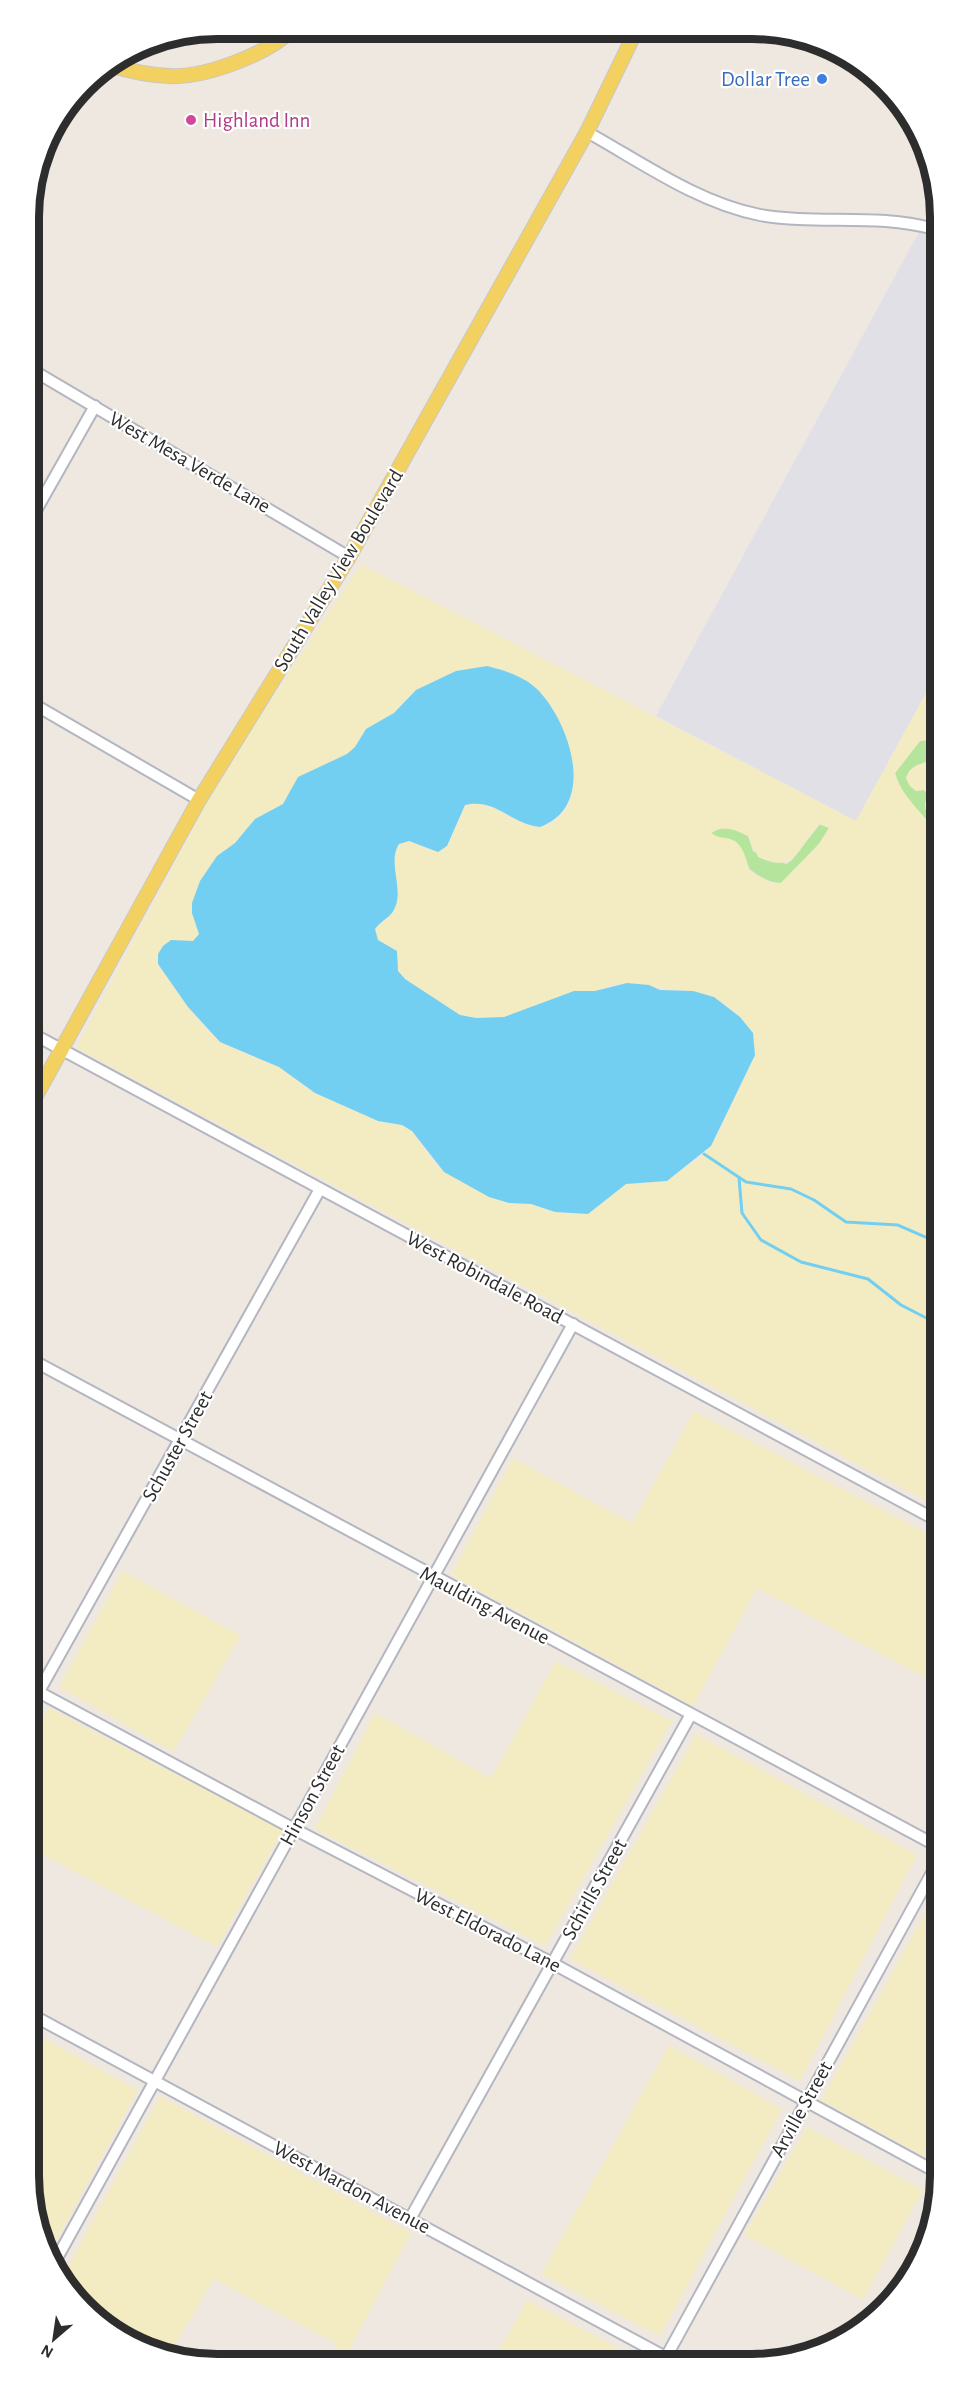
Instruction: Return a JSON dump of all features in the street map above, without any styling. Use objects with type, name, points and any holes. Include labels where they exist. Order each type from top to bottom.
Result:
[{"type":"main road","points":[[120,68],[172,76],[232,64],[281,39]]},
{"type":"main road","name":"South Valley View Boulevard","points":[[39,1090],[199,800],[349,557],[587,132],[632,39]]},
{"type":"street","points":[[587,132],[704,197],[731,207],[785,218],[871,219],[930,228]]},
{"type":"street","name":"West Mesa Verde Lane","points":[[39,374],[349,557]]},
{"type":"street","points":[[39,505],[95,406]]},
{"type":"street","points":[[39,707],[199,800]]},
{"type":"street","name":"West Robindale Road","points":[[39,1038],[930,1517]]},
{"type":"street","name":"Schuster Street","points":[[39,1687],[320,1189]]},
{"type":"street","name":"Hinson Street","points":[[58,2255],[573,1324]]},
{"type":"street","name":"Maulding Avenue","points":[[39,1364],[930,1843]]},
{"type":"street","name":"West Eldorado Lane","points":[[39,1696],[552,1963],[930,2169]]},
{"type":"street","name":"Schirlls Street","points":[[410,2219],[690,1716]]},
{"type":"street","name":"Arville Street","points":[[669,2354],[930,1876]]},
{"type":"street","name":"West Mardon Avenue","points":[[39,2019],[660,2354]]},
{"type":"shaded area","points":[[919,232],[930,236],[930,686],[856,821],[656,716]]},
{"type":"green space","points":[[920,741],[930,742],[930,760],[911,769],[906,778],[916,791],[924,790],[930,796],[930,827],[908,798],[895,773]]},
{"type":"green space","points":[[820,824],[829,828],[819,844],[781,883],[771,882],[753,872],[711,833],[725,828],[739,831],[748,836],[753,851],[786,864],[792,860]]},
{"type":"sand","points":[[361,564],[856,821],[930,686],[930,742],[920,741],[895,773],[908,798],[930,825],[930,1503],[76,1048],[225,769]],"holes":[[[487,666],[507,672],[537,689],[557,718],[571,757],[572,795],[564,811],[551,823],[530,826],[490,807],[478,804],[466,805],[447,846],[427,850],[414,842],[399,844],[393,853],[396,873],[391,914],[375,929],[378,940],[397,951],[398,971],[405,979],[460,1015],[476,1018],[504,1017],[544,1004],[564,994],[595,991],[616,984],[693,991],[723,1002],[753,1033],[755,1055],[717,1136],[704,1154],[667,1181],[626,1184],[588,1214],[555,1212],[531,1204],[509,1203],[489,1197],[436,1165],[412,1131],[402,1125],[378,1121],[315,1093],[279,1067],[229,1047],[209,1032],[195,1016],[158,964],[164,945],[193,941],[200,934],[195,891],[217,856],[235,843],[255,819],[283,804],[298,777],[347,754],[355,747],[366,729],[394,713],[416,690],[456,671]],[[819,824],[829,828],[819,844],[781,883],[771,883],[751,873],[738,844],[711,833],[725,828],[739,832],[748,836],[758,857],[781,863],[795,856]]]},
{"type":"sand","points":[[930,760],[930,812],[925,809],[925,802],[929,796],[924,790],[916,791],[906,778],[911,769]]},
{"type":"sand","points":[[694,1411],[930,1535],[930,1680],[757,1588],[693,1706],[451,1575],[513,1458],[632,1523]]},
{"type":"sand","points":[[123,1571],[241,1636],[173,1752],[59,1687]]},
{"type":"sand","points":[[556,1661],[672,1721],[545,1946],[315,1829],[375,1713],[491,1778]]},
{"type":"sand","points":[[49,1708],[283,1830],[217,1947],[39,1853],[39,1724]]},
{"type":"sand","points":[[696,1734],[917,1855],[800,2081],[570,1959]]},
{"type":"sand","points":[[930,1905],[930,2160],[821,2100]]},
{"type":"sand","points":[[39,2036],[138,2090],[54,2245],[45,2222],[39,2176]]},
{"type":"sand","points":[[669,2045],[782,2109],[660,2336],[541,2274]]},
{"type":"sand","points":[[160,2096],[411,2233],[349,2350],[355,2354],[331,2354],[337,2344],[214,2279],[173,2349],[160,2345],[138,2336],[100,2310],[83,2293],[66,2270]]},
{"type":"sand","points":[[807,2127],[923,2190],[863,2300],[744,2235]]},
{"type":"sand","points":[[527,2300],[629,2354],[497,2354]]},
{"type":"water","points":[[487,666],[527,681],[537,689],[560,722],[573,762],[573,783],[569,801],[558,816],[540,827],[529,825],[485,805],[465,805],[447,846],[438,852],[409,841],[399,844],[395,860],[398,896],[396,905],[392,913],[375,929],[378,940],[397,951],[398,971],[405,979],[460,1015],[476,1018],[504,1017],[574,991],[595,991],[627,983],[649,985],[660,990],[693,991],[714,997],[740,1017],[753,1033],[755,1055],[711,1146],[667,1181],[626,1184],[588,1214],[555,1212],[531,1204],[509,1203],[489,1197],[444,1172],[412,1131],[402,1125],[378,1121],[315,1093],[279,1067],[220,1042],[188,1007],[158,964],[158,954],[171,940],[193,941],[199,934],[192,913],[192,903],[200,881],[217,856],[235,843],[255,819],[283,804],[298,777],[347,754],[355,747],[366,729],[394,713],[416,690],[456,671]]},
{"type":"waterway","points":[[704,1154],[746,1182],[791,1189],[814,1200],[846,1222],[898,1225],[930,1239]]},
{"type":"waterway","points":[[739,1178],[742,1213],[761,1240],[801,1262],[868,1279],[901,1305],[930,1320]]},
{"type":"place","name":"Dollar Tree","points":[[822,79]]},
{"type":"place","name":"Highland Inn","points":[[191,120]]}]
